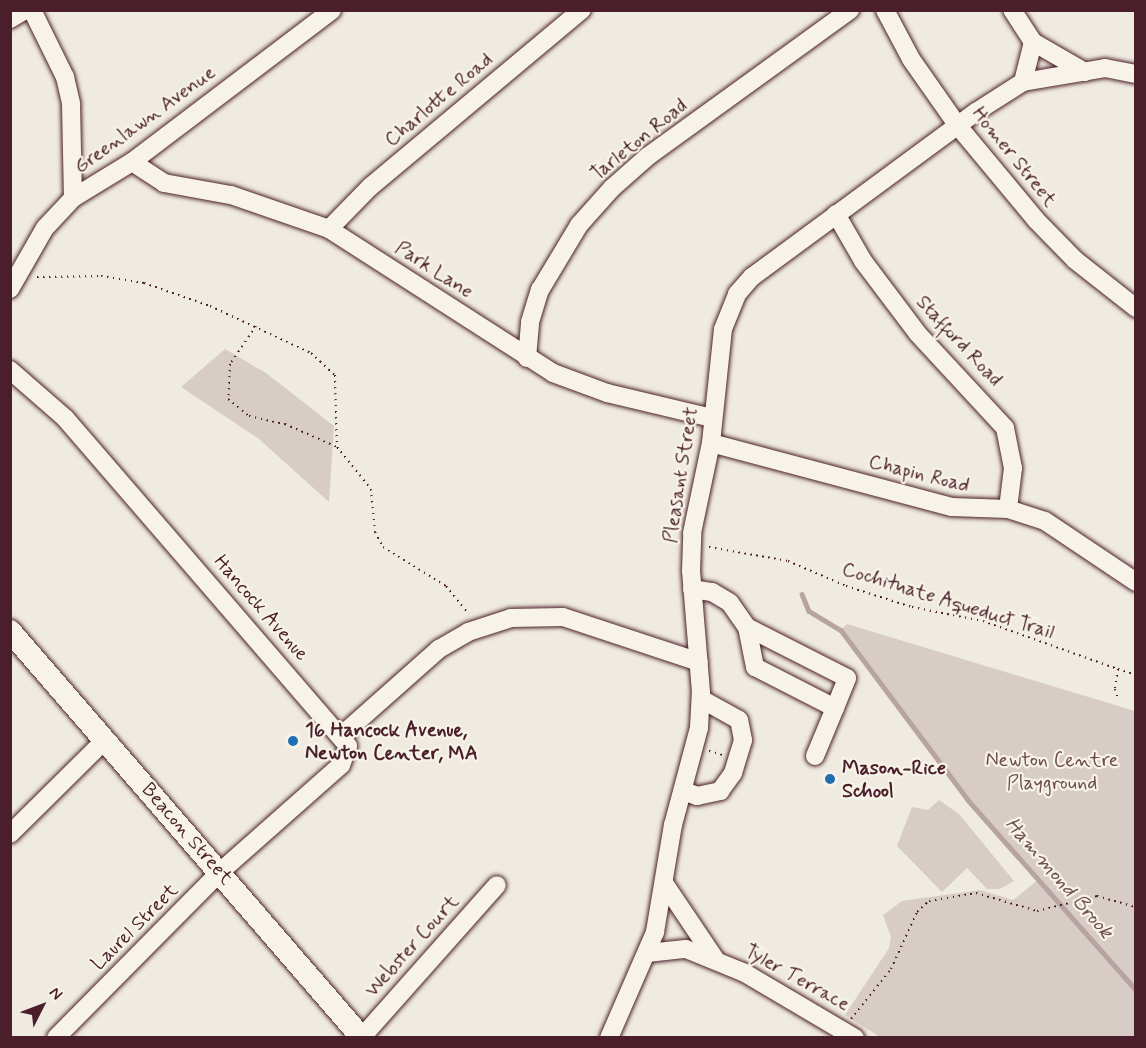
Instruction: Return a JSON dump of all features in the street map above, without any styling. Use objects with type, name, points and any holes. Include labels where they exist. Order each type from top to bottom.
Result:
[{"type":"main road","name":"Beacon Street","points":[[10,631],[362,1037]]},
{"type":"street","points":[[10,19],[25,10]]},
{"type":"street","points":[[32,10],[65,77],[71,104],[73,198]]},
{"type":"street","name":"Greenlawn Avenue","points":[[13,283],[45,228],[73,198],[132,162],[332,10]]},
{"type":"street","name":"Charlotte Road","points":[[329,229],[369,187],[582,10]]},
{"type":"street","name":"Tarleton Road","points":[[527,358],[530,322],[540,290],[579,225],[612,188],[657,150],[850,10]]},
{"type":"street","name":"Homer Street","points":[[885,10],[911,59],[958,126],[1075,260],[1136,308]]},
{"type":"street","points":[[1012,10],[1033,42],[1085,72]]},
{"type":"street","points":[[1033,42],[1023,82],[1085,72],[1132,68]]},
{"type":"street","name":"Pleasant Street","points":[[609,1038],[647,953],[664,883],[666,857],[697,735],[701,699],[692,589],[694,515],[711,443],[723,329],[737,294],[752,277],[836,214],[1023,82]]},
{"type":"street","name":"Park Lane","points":[[132,162],[164,183],[231,195],[329,229],[527,358],[580,385],[712,418]]},
{"type":"street","name":"Stafford Road","points":[[836,214],[863,261],[918,334],[1005,428],[1013,468],[1008,510]]},
{"type":"street","name":"Hancock Avenue","points":[[10,370],[65,418],[342,735]]},
{"type":"street","name":"Chapin Road","points":[[711,443],[952,507],[1008,510],[1045,520],[1136,582]]},
{"type":"street","points":[[692,589],[712,592],[730,603],[747,627],[755,667],[835,708]]},
{"type":"street","points":[[220,872],[344,762],[348,746],[342,735],[431,654],[479,628],[520,616],[563,617],[699,662]]},
{"type":"street","points":[[747,627],[847,678],[814,756]]},
{"type":"street","points":[[684,791],[698,795],[720,791],[733,774],[743,740],[739,720],[701,699]]},
{"type":"street","points":[[10,834],[105,740]]},
{"type":"street","name":"Laurel Street","points":[[56,1038],[220,872]]},
{"type":"street","name":"Tyler Terrace","points":[[664,883],[716,961]]},
{"type":"street","name":"Webster Court","points":[[362,1037],[497,885]]},
{"type":"street","name":"Tyler Terrace","points":[[647,953],[686,949],[746,973],[852,1029]]},
{"type":"path","points":[[13,283],[101,276],[144,283],[256,326],[311,353],[335,375],[337,447]]},
{"type":"path","points":[[256,326],[230,364],[228,399],[249,416],[285,424],[337,447],[371,489],[375,532],[383,547],[446,586],[479,628]]},
{"type":"path","name":"Cochituate Aqueduct Trail","points":[[705,547],[788,561],[846,586],[912,607],[983,621],[1136,675]]},
{"type":"path","points":[[1118,669],[1115,689],[1118,699]]},
{"type":"path","points":[[709,751],[729,757]]},
{"type":"path","points":[[852,1029],[891,969],[917,912],[929,901],[976,893],[1027,910],[1058,908],[1097,896],[1136,907]]},
{"type":"green space","points":[[225,349],[266,373],[334,426],[329,502],[259,439],[181,387]]},
{"type":"green space","name":"Newton Centre Playground","points":[[847,624],[1135,711],[1135,1037],[880,1037],[845,1015],[889,948],[891,937],[883,915],[902,901],[980,890],[1013,900],[1038,880],[968,800],[841,630]]},
{"type":"green space","points":[[939,800],[959,814],[1014,881],[1000,889],[987,889],[967,868],[942,892],[897,846],[912,807],[928,810]]},
{"type":"waterway","name":"Hammond Brook","points":[[802,594],[809,611],[841,630],[968,800],[1136,990]]},
{"type":"place","name":"16 Hancock Avenue, Newton Center, MA","points":[[293,741]]},
{"type":"place","name":"Mason-Rice School","points":[[830,779]]}]
